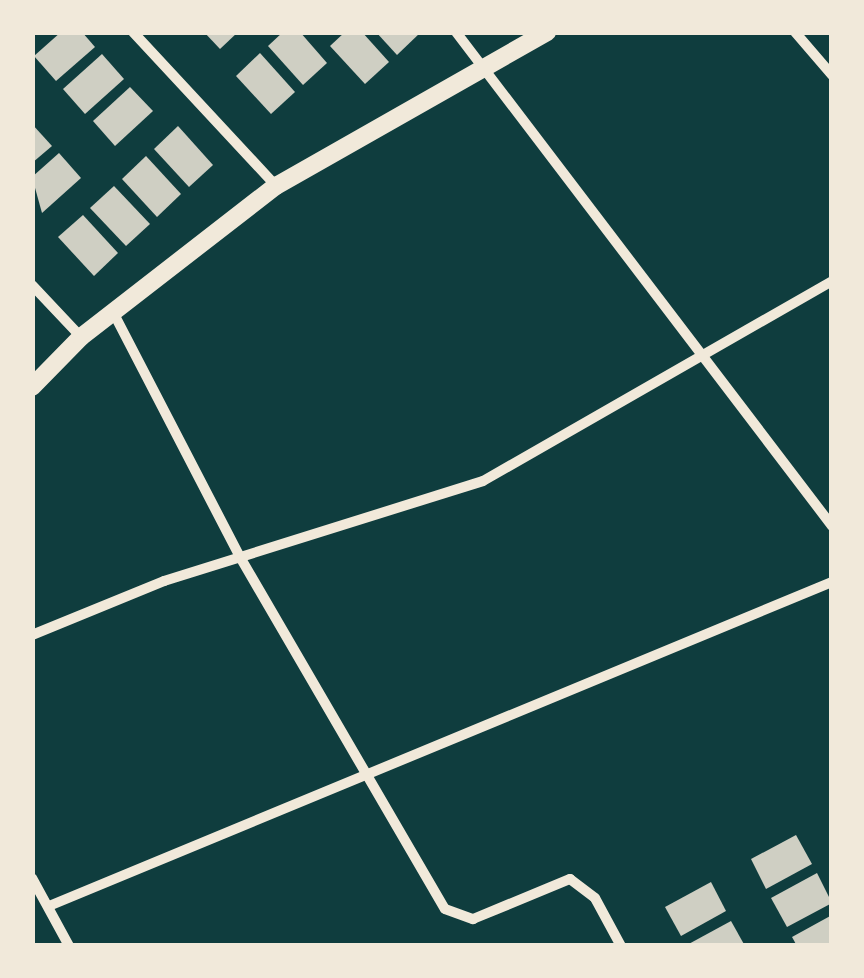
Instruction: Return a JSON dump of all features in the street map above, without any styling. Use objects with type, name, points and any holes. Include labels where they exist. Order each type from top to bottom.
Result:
[{"type":"street","points":[[133,32],[276,186]]},
{"type":"street","points":[[456,32],[486,66],[704,361],[832,526]]},
{"type":"street","points":[[32,387],[81,337],[276,186],[547,32]]},
{"type":"street","points":[[795,32],[832,75]]},
{"type":"street","points":[[32,635],[240,558],[484,482],[704,361],[832,282]]},
{"type":"street","points":[[32,285],[81,337]]},
{"type":"street","points":[[113,312],[240,558],[432,892],[458,918],[491,914],[570,879],[595,898],[621,946]]},
{"type":"street","points":[[49,906],[365,780],[832,582]]},
{"type":"street","points":[[32,878],[69,946]]},
{"type":"building","points":[[61,32],[82,32],[95,47],[56,81],[34,56]]},
{"type":"building","points":[[204,32],[238,32],[220,49]]},
{"type":"building","points":[[283,32],[300,32],[327,63],[303,85],[268,46]]},
{"type":"building","points":[[345,32],[362,32],[389,62],[365,84],[330,46]]},
{"type":"building","points":[[376,32],[421,32],[397,55]]},
{"type":"building","points":[[260,53],[295,92],[271,114],[236,76]]},
{"type":"building","points":[[102,54],[124,79],[85,114],[63,89]]},
{"type":"building","points":[[130,87],[153,111],[115,146],[93,121]]},
{"type":"building","points":[[32,124],[52,146],[32,163]]},
{"type":"building","points":[[178,126],[213,165],[189,187],[154,149]]},
{"type":"building","points":[[59,153],[81,178],[42,213],[32,177]]},
{"type":"building","points":[[146,156],[181,194],[157,217],[122,179]]},
{"type":"building","points":[[114,186],[150,224],[126,246],[90,208]]},
{"type":"building","points":[[83,215],[118,253],[94,276],[58,237]]},
{"type":"building","points":[[796,835],[812,864],[766,889],[751,859]]},
{"type":"building","points":[[817,873],[832,903],[787,927],[771,898]]},
{"type":"building","points":[[711,882],[726,911],[681,936],[665,907]]},
{"type":"building","points":[[832,915],[832,946],[797,946],[792,937]]},
{"type":"building","points":[[731,921],[745,946],[685,946]]}]
